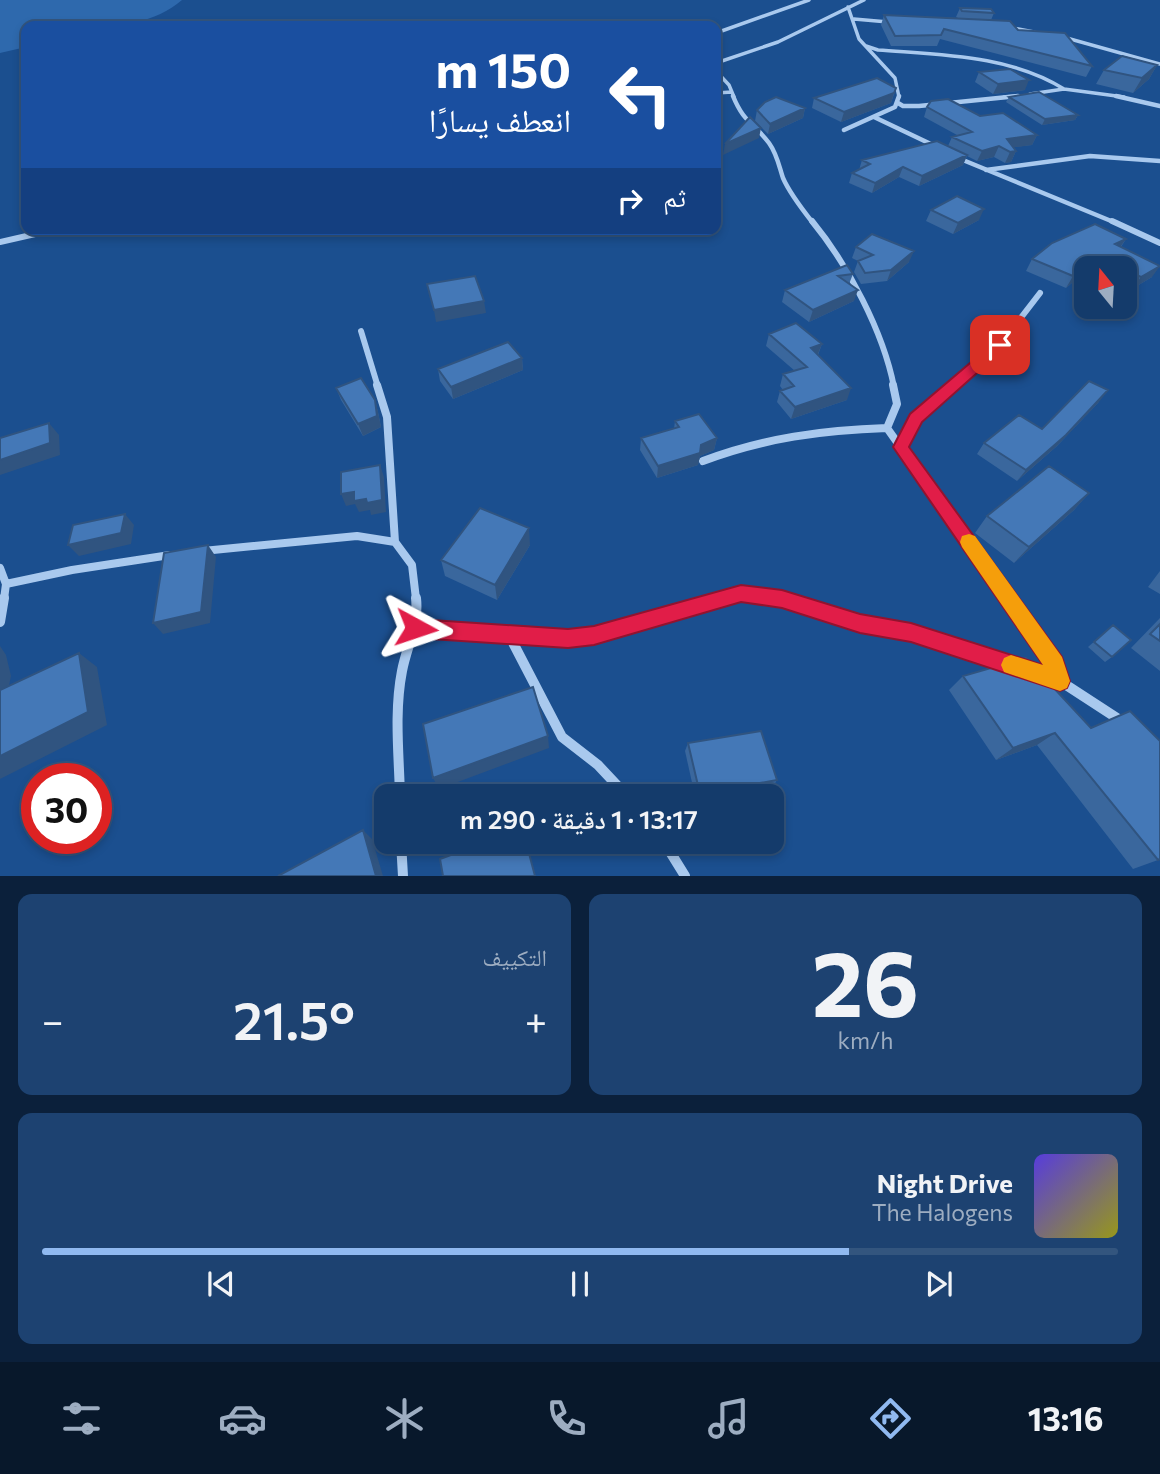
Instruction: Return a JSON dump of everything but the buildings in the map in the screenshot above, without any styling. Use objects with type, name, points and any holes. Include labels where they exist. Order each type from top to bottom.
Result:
[{"type":"street","points":[[721,31],[809,0]]},
{"type":"street","points":[[721,60],[778,42],[864,0]]},
{"type":"street","points":[[848,8],[854,19],[856,34],[894,75],[898,86],[898,103]]},
{"type":"street","points":[[854,19],[896,22]]},
{"type":"street","points":[[998,26],[1039,32]]},
{"type":"street","points":[[1060,36],[1160,64]]},
{"type":"street","points":[[866,46],[878,50],[999,64],[1047,78],[1065,89]]},
{"type":"street","points":[[721,78],[732,92],[741,115],[769,143],[780,163],[783,177],[800,206],[831,245],[878,334],[889,363],[897,404],[887,428]]},
{"type":"street","points":[[844,130],[898,103],[912,106],[936,105],[1065,89],[1109,94],[1160,106]]},
{"type":"street","points":[[721,93],[732,92]]},
{"type":"street","points":[[874,117],[941,149]]},
{"type":"street","points":[[953,155],[1110,219],[1160,243]]},
{"type":"street","points":[[985,170],[1090,156],[1160,161]]},
{"type":"street","points":[[0,242],[31,235]]},
{"type":"street","points":[[901,447],[916,418],[1000,345],[1041,293]]},
{"type":"street","points":[[361,331],[387,417],[395,542]]},
{"type":"street","points":[[887,428],[1054,664],[1060,681]]},
{"type":"street","points":[[704,461],[736,448],[812,430],[887,428]]},
{"type":"street","points":[[191,552],[331,537],[378,537],[395,542],[405,552],[412,565],[416,587],[416,628],[402,671],[398,708],[400,784]]},
{"type":"street","points":[[6,584],[72,570],[181,554]]},
{"type":"street","points":[[0,568],[6,584],[0,621]]},
{"type":"street","points":[[416,628],[568,638],[594,636],[741,594],[782,599],[860,623],[911,633],[1060,681],[1127,725]]},
{"type":"street","points":[[509,635],[562,737],[598,765],[616,784]]},
{"type":"street","points":[[402,854],[403,876]]},
{"type":"street","points":[[671,854],[685,876]]},
{"type":"shaded area","points":[[0,0],[182,0],[166,11],[140,21],[21,21],[21,48],[0,53]]},
{"type":"slow traffic","points":[[969,542],[1054,664],[1060,681],[1011,665]]},
{"type":"route","points":[[416,628],[568,638],[594,636],[741,594],[782,599],[860,623],[911,633],[1060,681],[1054,664],[901,447],[916,418],[1000,345]]}]
